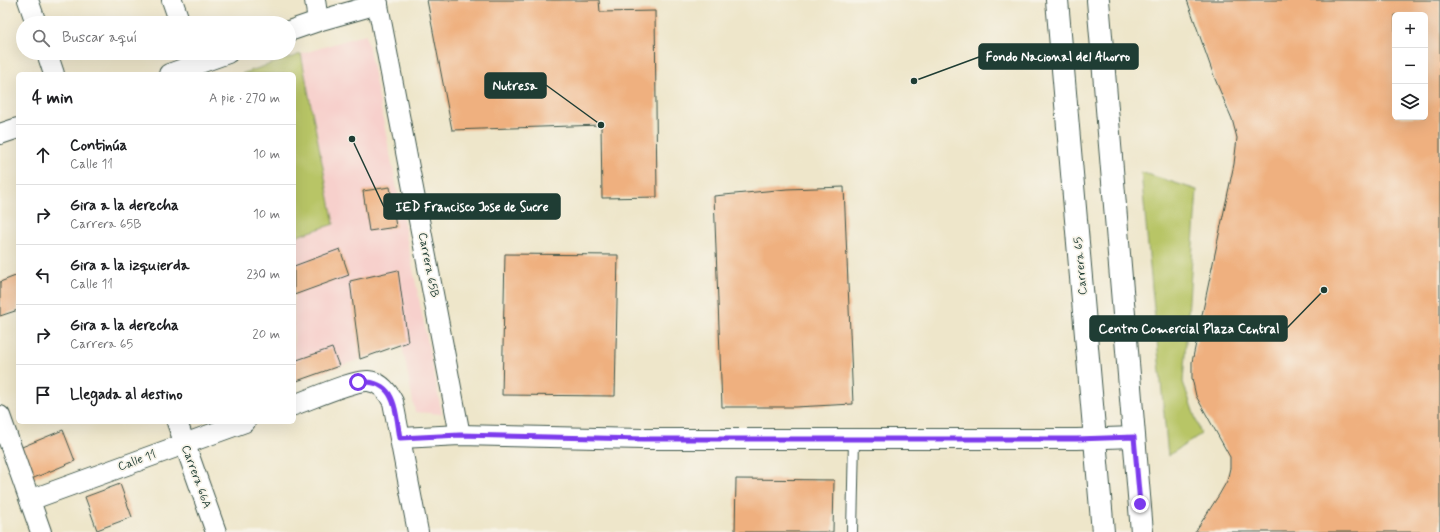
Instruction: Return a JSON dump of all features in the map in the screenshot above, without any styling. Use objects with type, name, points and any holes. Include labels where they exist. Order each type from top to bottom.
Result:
[{"type":"street","points":[[28,0],[34,16]]},
{"type":"street","points":[[172,0],[178,16]]},
{"type":"street","points":[[315,0],[318,21]]},
{"type":"street","name":"Carrera 65","points":[[1057,0],[1103,532]]},
{"type":"street","points":[[1098,0],[1142,532]]},
{"type":"street","points":[[296,29],[378,2]]},
{"type":"street","name":"Carrera 65B","points":[[378,2],[460,435]]},
{"type":"street","points":[[49,60],[53,72]]},
{"type":"street","points":[[172,72],[191,60]]},
{"type":"street","points":[[0,134],[16,129]]},
{"type":"street","points":[[296,404],[358,382],[369,381],[380,385],[388,392],[393,402],[418,532]]},
{"type":"street","points":[[0,416],[41,532]]},
{"type":"street","name":"Carrera 66A","points":[[178,424],[216,532]]},
{"type":"street","name":"Calle 11","points":[[30,500],[239,424]]},
{"type":"street","points":[[400,438],[460,435],[643,439],[1094,439],[1134,437]]},
{"type":"lane","points":[[852,532],[854,439]]},
{"type":"shaded area","points":[[366,34],[442,414],[415,412],[402,345],[296,381],[296,236],[334,224],[301,54]]},
{"type":"green space","points":[[301,54],[334,224],[296,236],[296,72],[247,72],[283,60],[296,60],[296,56]]},
{"type":"green space","points":[[1141,172],[1197,190],[1183,382],[1201,434],[1168,456]]},
{"type":"building","points":[[427,0],[599,0],[600,12],[655,11],[657,197],[602,198],[601,125],[452,130]]},
{"type":"building","points":[[1187,0],[1440,0],[1440,532],[1195,532],[1227,481],[1230,468],[1230,457],[1196,396],[1192,378],[1192,362],[1234,164],[1237,138],[1232,119],[1215,79]]},
{"type":"building","points":[[390,187],[396,227],[369,231],[363,191]]},
{"type":"building","points":[[844,187],[853,404],[795,407],[722,407],[714,196],[787,189]]},
{"type":"building","points":[[340,249],[349,275],[296,294],[296,265]]},
{"type":"building","points":[[505,254],[618,255],[615,396],[502,395]]},
{"type":"building","points":[[398,270],[408,342],[360,359],[350,281]]},
{"type":"building","points":[[16,276],[16,311],[0,316],[0,282]]},
{"type":"building","points":[[332,348],[339,366],[296,381],[296,360]]},
{"type":"building","points":[[63,430],[75,461],[29,480],[17,449]]},
{"type":"building","points":[[736,479],[834,480],[833,532],[735,532]]},
{"type":"building","points":[[120,484],[132,517],[97,530],[85,497]]},
{"type":"place","name":"Fondo Nacional del Ahorro","points":[[914,81]]},
{"type":"place","name":"Nutresa","points":[[601,125]]},
{"type":"place","name":"IED Francisco Jose de Sucre","points":[[352,139]]},
{"type":"place","name":"Centro Comercial Plaza Central","points":[[1324,290]]},
{"type":"route","points":[[358,382],[369,381],[380,385],[388,392],[393,402],[400,438],[460,435],[643,439],[1094,439],[1134,437],[1140,504]]}]
